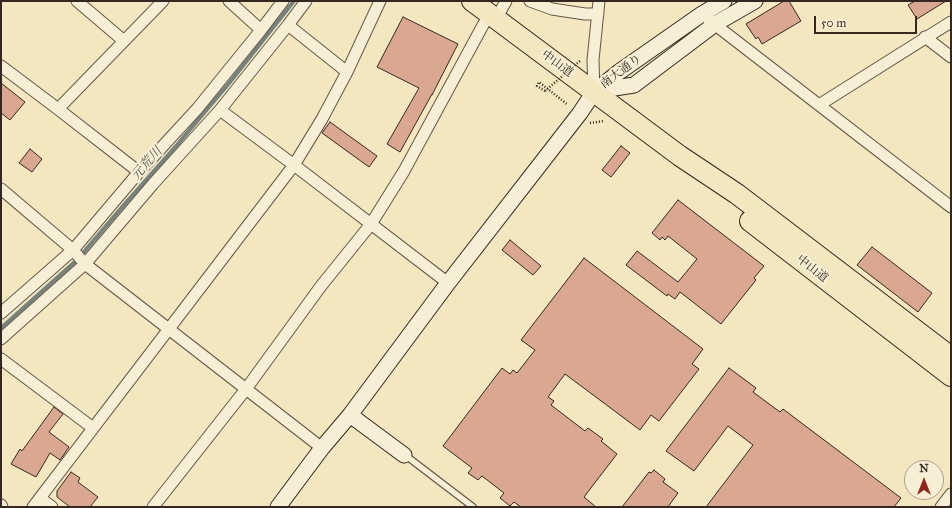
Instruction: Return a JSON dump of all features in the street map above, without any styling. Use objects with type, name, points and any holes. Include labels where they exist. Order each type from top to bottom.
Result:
[{"type":"highway","name":"中山道","points":[[472,1],[680,156],[737,194],[947,360]]},
{"type":"main road","name":"南大通り","points":[[594,92],[619,72],[702,14],[724,1]]},
{"type":"main road","name":"南大通り","points":[[594,92],[634,85],[715,24],[755,1]]},
{"type":"main road","points":[[278,507],[448,283],[580,113],[594,92]]},
{"type":"main road","points":[[350,414],[404,455]]},
{"type":"street","points":[[77,1],[124,41]]},
{"type":"street","points":[[58,109],[163,1]]},
{"type":"street","points":[[229,1],[261,30]]},
{"type":"street","points":[[1,313],[73,250],[138,172],[197,108],[283,1]]},
{"type":"street","points":[[1,339],[85,264],[153,184],[220,110],[306,1]]},
{"type":"street","points":[[33,507],[294,165],[322,119],[347,72],[380,1]]},
{"type":"street","points":[[153,507],[246,389],[321,286],[371,224],[404,171],[492,16],[506,1]]},
{"type":"street","points":[[530,1],[552,9],[585,14],[598,14]]},
{"type":"street","points":[[594,92],[593,60],[599,1]]},
{"type":"street","points":[[702,14],[951,207]]},
{"type":"street","points":[[819,105],[951,22]]},
{"type":"street","points":[[288,25],[347,72]]},
{"type":"street","points":[[925,37],[951,57]]},
{"type":"street","points":[[1,66],[138,172]]},
{"type":"street","points":[[220,110],[448,283]]},
{"type":"street","points":[[1,189],[73,250],[85,264],[322,448]]},
{"type":"street","points":[[1,359],[93,428]]},
{"type":"street","points":[[941,507],[951,494]]},
{"type":"street","points":[[40,498],[52,507]]},
{"type":"lane","points":[[404,455],[473,507]]},
{"type":"path","points":[[568,105],[552,92],[539,82],[537,86],[545,91],[580,61]]},
{"type":"path","points":[[589,123],[604,121]]},
{"type":"building","points":[[784,1],[789,1],[801,21],[762,44],[758,37],[756,39],[746,24]]},
{"type":"building","points":[[915,1],[946,1],[917,19],[908,5]]},
{"type":"building","points":[[403,17],[458,44],[432,95],[400,152],[387,144],[419,88],[377,67]]},
{"type":"building","points":[[1,83],[25,102],[10,120],[1,113]]},
{"type":"building","points":[[330,122],[377,156],[369,167],[322,133]]},
{"type":"building","points":[[621,146],[630,153],[611,177],[602,170]]},
{"type":"building","points":[[30,149],[42,159],[32,172],[19,163]]},
{"type":"building","points":[[678,200],[764,266],[754,278],[756,280],[721,324],[680,292],[675,299],[668,294],[667,296],[626,265],[637,251],[678,282],[697,259],[668,236],[665,240],[662,237],[660,240],[652,233]]},
{"type":"building","points":[[510,240],[541,266],[533,275],[502,250]]},
{"type":"building","points":[[872,247],[932,293],[918,312],[857,265]]},
{"type":"building","points":[[584,258],[703,349],[692,364],[699,369],[659,421],[651,415],[640,430],[565,374],[548,397],[554,401],[551,405],[585,431],[588,428],[603,439],[601,441],[617,454],[584,497],[596,507],[521,507],[514,502],[510,506],[500,498],[504,493],[482,476],[478,480],[468,473],[472,468],[443,446],[502,368],[510,374],[513,370],[517,373],[535,350],[521,340]]},
{"type":"building","points":[[729,368],[756,388],[753,392],[780,412],[783,409],[901,498],[894,507],[706,507],[753,445],[728,426],[694,471],[666,451]]},
{"type":"building","points":[[54,407],[63,414],[49,432],[69,447],[60,460],[50,453],[36,477],[11,464],[20,449],[22,451]]},
{"type":"building","points":[[654,470],[665,479],[663,482],[678,493],[668,507],[622,507],[649,472],[651,473]]},
{"type":"building","points":[[71,472],[80,478],[78,482],[98,497],[90,507],[70,507],[57,497],[57,491]]},
{"type":"waterway","name":"元荒川","points":[[1,328],[77,260],[230,82],[294,1]]}]
